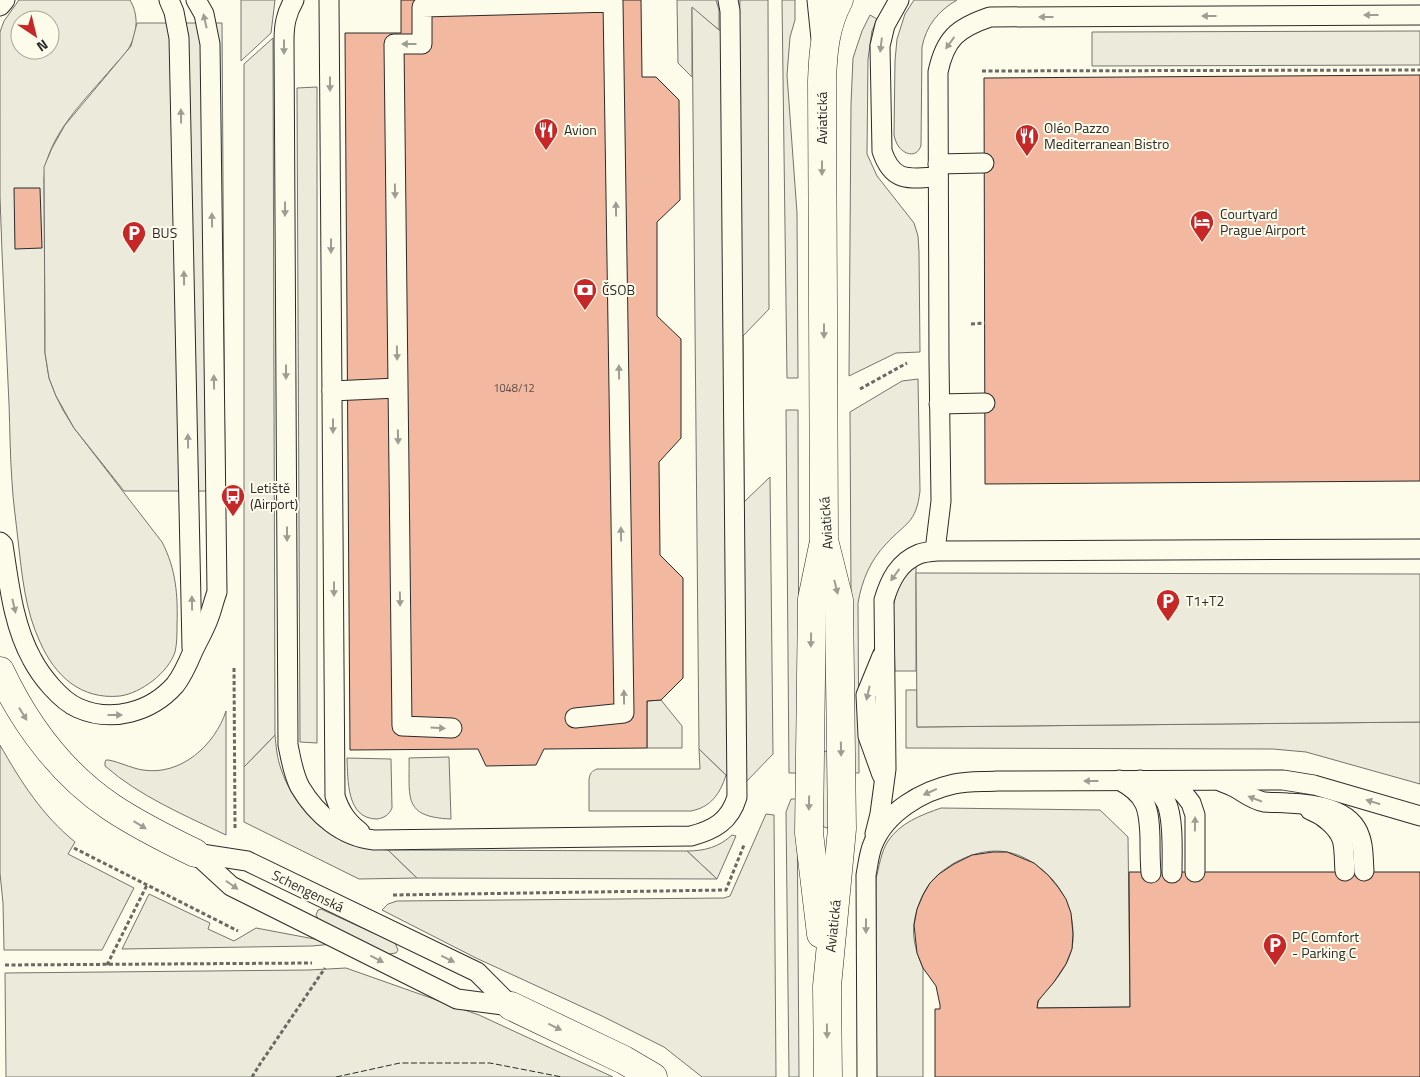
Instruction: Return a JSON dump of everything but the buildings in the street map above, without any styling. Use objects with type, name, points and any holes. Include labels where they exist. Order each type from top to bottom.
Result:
[{"type":"main road","name":"Aviatická","points":[[828,1077],[827,986],[842,829],[839,600],[824,540],[823,53],[826,34],[839,0]]},
{"type":"main road","name":"Schengenská","points":[[0,671],[22,713],[68,771],[96,796],[111,806],[144,827],[195,853]]},
{"type":"main road","name":"Schengenská","points":[[511,1006],[624,1060],[653,1077]]},
{"type":"lane","points":[[0,6],[5,0]]},
{"type":"lane","points":[[169,0],[176,18],[179,38],[192,652]]},
{"type":"lane","points":[[0,542],[3,545],[13,606],[21,634],[31,658],[44,678],[76,708],[91,713],[108,715],[136,712],[164,696],[175,684],[184,672],[209,618],[217,592],[210,44],[204,14],[196,0]]},
{"type":"lane","points":[[294,0],[287,13],[284,26],[288,745],[292,765],[300,786],[324,817],[354,836],[374,840],[691,836],[713,828],[725,820],[734,808],[736,797],[734,376],[730,11],[728,0]]},
{"type":"lane","points":[[330,0],[335,796],[340,811],[348,822],[374,840]]},
{"type":"lane","points":[[817,0],[823,53]]},
{"type":"lane","points":[[899,0],[885,24],[880,46],[882,151],[885,160],[896,174],[905,178],[938,170],[984,163]]},
{"type":"lane","points":[[452,728],[402,726],[394,44],[422,44],[422,7],[613,2],[624,713],[575,718]]},
{"type":"lane","points":[[935,551],[941,502],[938,72],[941,56],[948,43],[972,23],[990,17],[1420,14]]},
{"type":"lane","points":[[332,391],[397,388]]},
{"type":"lane","points":[[939,404],[985,403]]},
{"type":"lane","points":[[868,1077],[866,874],[880,814],[886,769],[884,600],[888,585],[896,572],[919,554],[935,551],[1420,550]]},
{"type":"lane","points":[[1119,780],[1138,794],[1149,815],[1151,872]]},
{"type":"lane","points":[[1140,780],[1160,793],[1166,802],[1170,814],[1172,872]]},
{"type":"lane","points":[[1220,780],[1251,798],[1264,802],[1321,807],[1348,818],[1356,826],[1361,838],[1364,871]]},
{"type":"lane","points":[[872,846],[880,830],[889,819],[924,794],[956,784],[997,781],[1283,780],[1314,785],[1420,816]]},
{"type":"lane","points":[[1163,781],[1176,786],[1191,803],[1195,815],[1195,872]]},
{"type":"lane","points":[[1288,803],[1316,812],[1328,820],[1342,840],[1345,871]]},
{"type":"lane","points":[[195,853],[232,886],[457,999],[511,1006]]},
{"type":"lane","name":"Schengenská","points":[[195,853],[247,861],[476,972],[511,1006]]},
{"type":"path","points":[[982,71],[1420,70]]},
{"type":"path","points":[[859,390],[906,362],[913,362]]},
{"type":"path","points":[[234,668],[236,834]]},
{"type":"path","points":[[74,848],[238,931]]},
{"type":"path","points":[[107,965],[147,885]]},
{"type":"path","points":[[252,1077],[328,963]]},
{"type":"shaded area","points":[[19,0],[130,0],[135,10],[135,33],[129,47],[69,119],[52,147],[46,162],[44,178],[45,353],[49,378],[63,410],[74,428],[162,542],[167,552],[175,582],[177,639],[175,652],[166,667],[153,681],[136,691],[120,696],[93,694],[82,690],[62,675],[53,665],[40,642],[25,592],[11,472],[0,196],[0,32],[10,13],[10,60],[60,60],[60,10],[12,10]]},
{"type":"shaded area","points":[[241,0],[275,0],[271,33],[241,61]]},
{"type":"shaded area","points":[[677,0],[716,0],[719,10],[719,30],[692,8],[692,77],[678,63]]},
{"type":"shaded area","points":[[740,0],[768,0],[769,309],[743,336],[744,502],[770,477],[773,754],[745,783],[726,775],[699,749],[692,7],[719,30],[739,30]]},
{"type":"shaded area","points":[[782,0],[795,0],[795,20],[790,37],[787,75],[797,213],[798,378],[787,378]]},
{"type":"shaded area","points":[[914,0],[957,0],[939,14],[926,32],[922,47],[921,145],[917,152],[911,154],[899,147],[894,135],[895,61],[897,39],[905,14]]},
{"type":"shaded area","points":[[870,15],[877,19],[872,31],[868,59],[867,154],[877,176],[914,223],[918,236],[920,352],[896,353],[849,376],[853,58],[862,31]]},
{"type":"shaded area","name":"BUS","points":[[137,23],[222,23],[225,491],[124,491],[74,428],[56,396],[49,378],[45,353],[44,167],[65,125],[131,46]]},
{"type":"shaded area","points":[[1420,31],[1420,65],[1092,66],[1092,32]]},
{"type":"shaded area","points":[[273,38],[275,735],[244,767],[244,64]]},
{"type":"shaded area","points":[[317,87],[317,743],[300,742],[297,88]]},
{"type":"shaded area","points":[[918,379],[920,491],[916,510],[909,522],[880,550],[871,564],[864,579],[858,603],[859,773],[852,773],[850,412],[902,381]]},
{"type":"shaded area","points":[[786,410],[798,410],[799,773],[789,773]]},
{"type":"shaded area","points":[[916,566],[916,671],[895,671],[893,607],[897,591],[907,567]]},
{"type":"shaded area","name":"T1+T2","points":[[916,573],[1420,574],[1420,722],[917,727]]},
{"type":"shaded area","points":[[906,690],[917,690],[917,727],[1420,722],[1420,784],[1306,752],[1273,749],[906,748]]},
{"type":"shaded area","points":[[661,700],[682,726],[682,748],[647,748],[647,701]]},
{"type":"shaded area","points":[[226,711],[226,835],[148,796],[118,777],[105,766],[106,760],[109,760],[143,770],[157,771],[183,763],[195,756],[205,746],[221,724]]},
{"type":"shaded area","points":[[275,735],[281,769],[292,793],[308,815],[318,825],[341,840],[357,846],[388,850],[417,878],[359,879],[244,822],[244,767]]},
{"type":"shaded area","points":[[0,745],[42,809],[75,842],[68,854],[134,888],[102,950],[4,950],[0,873]]},
{"type":"shaded area","points":[[699,749],[726,775],[718,794],[704,806],[691,811],[589,811],[589,779],[591,774],[597,769],[700,769]]},
{"type":"shaded area","points":[[823,752],[830,753],[829,827],[826,828],[821,825]]},
{"type":"shaded area","points":[[449,757],[451,819],[424,814],[416,809],[412,802],[409,784],[409,758]]},
{"type":"shaded area","points":[[347,758],[391,759],[392,808],[386,816],[377,819],[367,817],[359,812],[354,805],[349,787]]},
{"type":"shaded area","points":[[791,799],[797,799],[799,1077],[789,1077],[786,812]]},
{"type":"shaded area","points":[[941,808],[1100,810],[1128,837],[1130,1007],[1037,1008],[1041,997],[1061,973],[1070,955],[1073,942],[1073,927],[1068,905],[1052,879],[1026,858],[1013,853],[997,851],[976,854],[955,862],[938,875],[925,891],[916,913],[914,941],[923,968],[923,1077],[876,1077],[876,879],[879,865],[888,841],[899,829],[919,817]]},
{"type":"shaded area","points":[[766,814],[774,815],[776,1077],[702,1077],[664,1047],[476,958],[382,910],[388,904],[397,901],[724,898],[730,896]]},
{"type":"shaded area","points":[[732,835],[736,836],[717,879],[687,851],[711,848],[722,843]]},
{"type":"shaded area","points":[[388,850],[687,851],[717,879],[417,878]]},
{"type":"shaded area","points":[[149,894],[210,923],[208,929],[234,941],[256,928],[333,944],[312,946],[122,949]]},
{"type":"shaded area","points":[[321,909],[395,943],[398,950],[396,953],[389,954],[319,920],[316,915],[318,910]]},
{"type":"shaded area","points":[[346,968],[479,1015],[613,1077],[6,1077],[5,973]]},
{"type":"fence","points":[[336,1077],[400,1063],[490,1063],[562,1077]]},
{"type":"place","name":"Avion","points":[[546,151]]},
{"type":"place","name":"Oléo Pazzo Mediterranean Bistro","points":[[1027,157]]},
{"type":"place","name":"Courtyard Prague Airport","points":[[1202,243]]},
{"type":"place","name":"BUS","points":[[134,254]]},
{"type":"place","name":"ČSOB","points":[[585,311]]},
{"type":"place","name":"Letiště (Airport)","points":[[233,517]]},
{"type":"place","name":"T1+T2","points":[[1168,622]]},
{"type":"place","name":"PC Comfort - Parking C","points":[[1275,966]]}]
